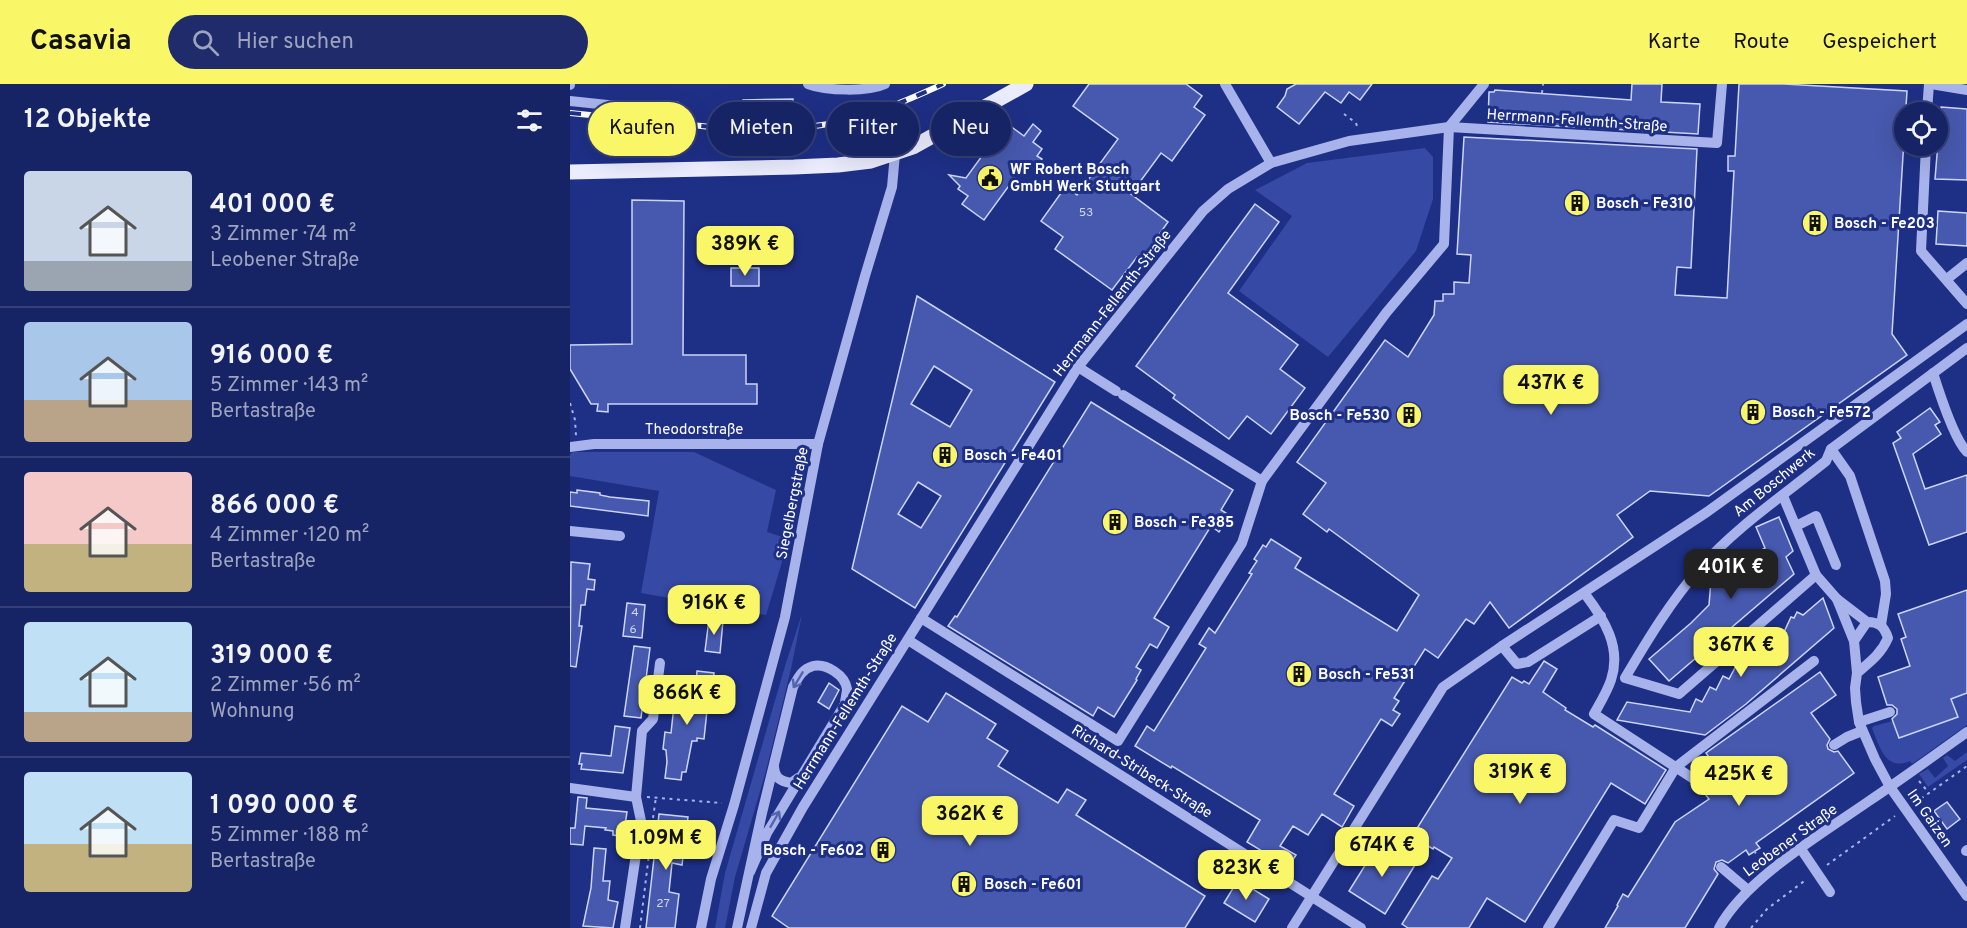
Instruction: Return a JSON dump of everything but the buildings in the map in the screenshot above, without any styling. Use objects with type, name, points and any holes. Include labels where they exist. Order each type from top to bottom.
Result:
[{"type":"main road","points":[[919,143],[1026,84]]},
{"type":"main road","points":[[570,172],[838,165],[871,161],[888,156]]},
{"type":"street","points":[[808,84],[816,87],[843,89],[879,87],[885,84]]},
{"type":"street","points":[[1225,84],[1271,163]]},
{"type":"street","points":[[921,618],[1118,741],[1242,543],[1262,481],[1386,313],[1443,244],[1449,127],[1484,84]]},
{"type":"street","name":"Herrmann-Fellemth-Straße","points":[[751,928],[766,873],[803,807],[1078,367],[1203,211],[1228,189],[1271,163],[1349,141],[1449,127],[1717,144],[1722,84]]},
{"type":"street","points":[[1928,102],[1930,84],[1967,90]]},
{"type":"street","points":[[570,101],[588,103]]},
{"type":"street","name":"Siegelbergstraße","points":[[701,928],[711,879],[734,805],[785,617],[818,444],[892,187],[895,156]]},
{"type":"street","points":[[1926,156],[1921,251],[1967,303]]},
{"type":"street","points":[[1947,279],[1967,263]]},
{"type":"street","points":[[1292,928],[1443,687],[1716,506],[1967,324]]},
{"type":"street","name":"Am Boschwerk","points":[[1816,575],[1679,694],[1625,678],[1673,602],[1700,567],[1743,527],[1826,461],[1831,449],[1967,348]]},
{"type":"street","points":[[1078,367],[1262,481]]},
{"type":"street","points":[[1933,374],[1957,438],[1967,452]]},
{"type":"street","name":"Theodorstraße","points":[[574,446],[818,444]]},
{"type":"street","points":[[1831,449],[1851,476],[1885,581],[1886,594],[1881,625]]},
{"type":"street","points":[[1783,496],[1816,575],[1837,599],[1867,622],[1876,622],[1885,628],[1888,638],[1883,649],[1876,658],[1857,673]]},
{"type":"street","points":[[1796,526],[1816,516],[1836,565]]},
{"type":"street","points":[[570,531],[620,536]]},
{"type":"street","points":[[1585,594],[1601,616],[1612,640],[1616,659],[1611,681],[1594,714],[1700,783]]},
{"type":"street","points":[[1837,599],[1854,641],[1857,673],[1855,688],[1861,726],[1890,788]]},
{"type":"street","points":[[1502,646],[1517,664],[1528,662],[1601,616]]},
{"type":"street","points":[[1854,641],[1867,622]]},
{"type":"street","name":"Richard-Stribeck-Straße","points":[[908,640],[1361,928]]},
{"type":"street","points":[[1548,928],[1614,820],[1639,828],[1676,767],[1814,661]]},
{"type":"street","points":[[625,928],[641,821],[636,796],[642,731],[653,719],[660,663]]},
{"type":"street","points":[[737,928],[773,764],[793,687],[801,673],[813,666],[826,667],[840,675],[847,688],[845,704],[767,833],[750,872]]},
{"type":"street","points":[[1834,745],[1861,726],[1890,712]]},
{"type":"street","name":"Leobener Straße","points":[[1719,928],[1748,890],[1800,849],[1967,732]]},
{"type":"street","points":[[773,764],[775,775],[782,781],[791,783],[799,777]]},
{"type":"street","points":[[570,788],[636,796]]},
{"type":"street","name":"Im Gaizen","points":[[1890,788],[1967,896]]},
{"type":"street","points":[[1800,849],[1830,892]]},
{"type":"street","points":[[1722,867],[1748,890]]},
{"type":"path","points":[[1542,93],[1543,84]]},
{"type":"path","points":[[1344,114],[1356,123],[1363,139]]},
{"type":"path","points":[[570,403],[575,420],[574,446]]},
{"type":"path","points":[[1751,928],[1767,909],[1816,872],[1967,766]]},
{"type":"path","points":[[1912,772],[1929,793]]},
{"type":"path","points":[[653,821],[656,797],[734,805]]},
{"type":"path","points":[[640,928],[650,845]]},
{"type":"shaded area","points":[[1425,148],[1433,157],[1433,199],[1416,251],[1328,357],[1239,291],[1292,216],[1255,190],[1307,163]]},
{"type":"shaded area","points":[[573,452],[694,452],[776,490],[767,532],[789,539],[766,615],[641,593],[659,491],[570,476],[570,454]]},
{"type":"shaded area","points":[[802,614],[766,771],[735,877],[725,928],[715,928],[725,873]]},
{"type":"shaded area","points":[[1967,693],[1967,725],[1912,764],[1910,761],[1895,763],[1889,760],[1881,749],[1872,728],[1874,726],[1893,721],[1899,737],[1957,717],[1951,699]]},
{"type":"shaded area","points":[[1967,752],[1967,760],[1928,787],[1919,774],[1928,769],[1935,778],[1948,766],[1943,758],[1947,755],[1955,761]]},
{"type":"railway","points":[[570,113],[722,128],[789,129],[853,119],[943,84]]},
{"type":"place","name":"WF Robert Bosch GmbH Werk Stuttgart","points":[[990,178]]},
{"type":"place","name":"Bosch - Fe310","points":[[1577,203]]},
{"type":"place","name":"Bosch - Fe203","points":[[1815,223]]},
{"type":"place","name":"Bosch - Fe572","points":[[1753,412]]},
{"type":"place","name":"Bosch - Fe530","points":[[1409,415]]},
{"type":"place","name":"Bosch - Fe401","points":[[945,455]]},
{"type":"place","name":"Bosch - Fe385","points":[[1115,522]]},
{"type":"place","name":"Bosch - Fe531","points":[[1299,674]]},
{"type":"place","name":"Bosch - Fe602","points":[[883,850]]},
{"type":"place","name":"Bosch - Fe601","points":[[964,884]]}]
